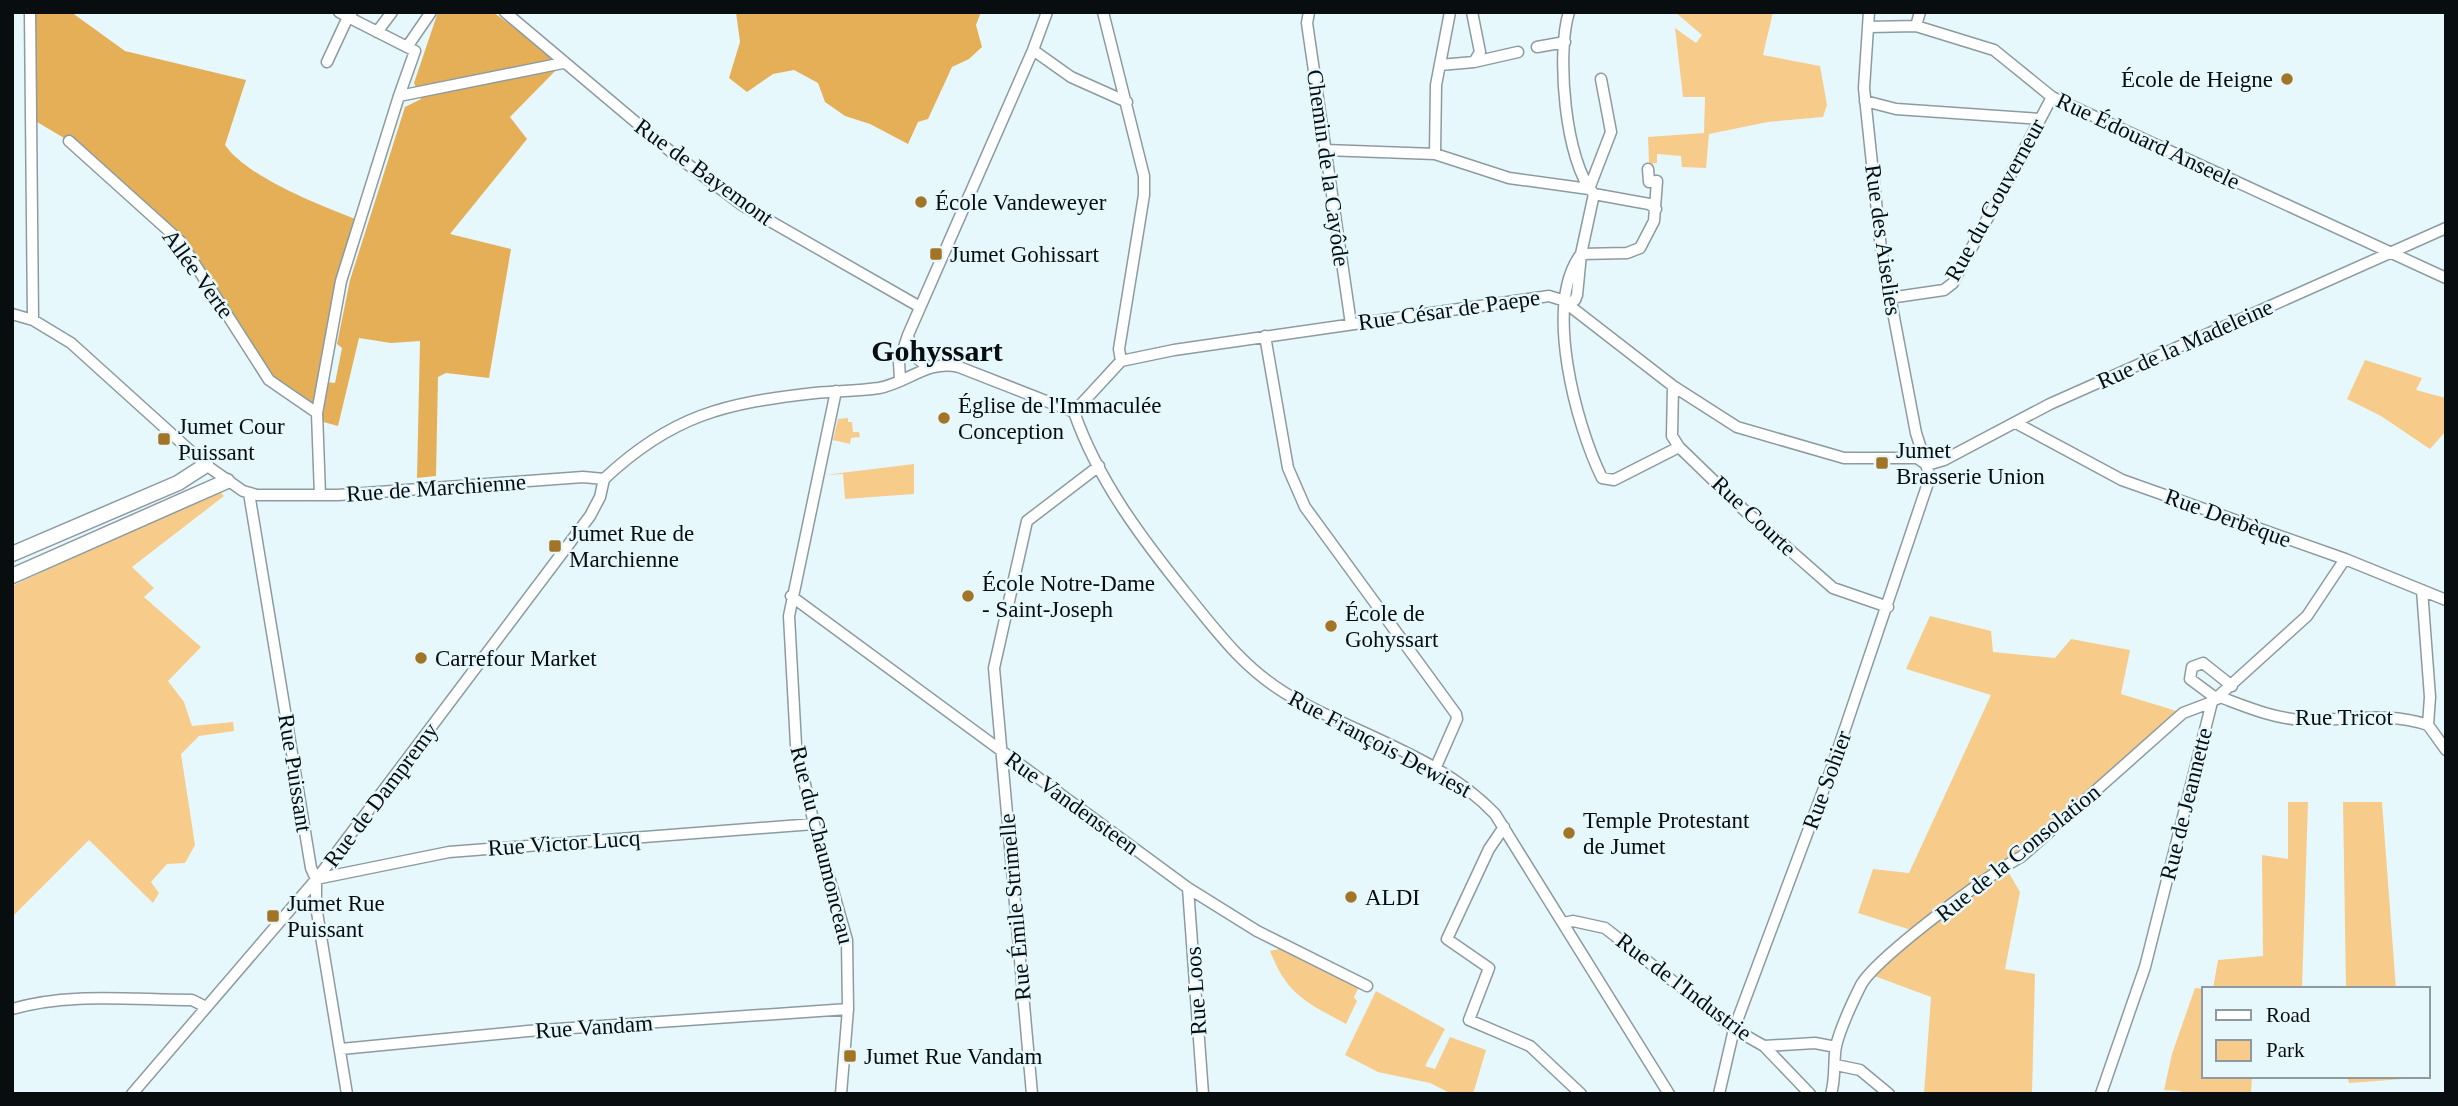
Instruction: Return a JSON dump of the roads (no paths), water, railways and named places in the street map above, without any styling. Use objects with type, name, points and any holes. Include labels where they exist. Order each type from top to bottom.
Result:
[{"type":"highway","points":[[12,554],[178,483],[206,465]]},
{"type":"highway","points":[[12,576],[228,481]]},
{"type":"street","points":[[30,12],[33,320]]},
{"type":"street","points":[[377,32],[392,12]]},
{"type":"street","points":[[407,47],[430,12]]},
{"type":"street","name":"Rue de Bayemont","points":[[505,12],[670,151],[742,205],[920,307]]},
{"type":"street","points":[[900,379],[899,362],[908,335],[1033,50],[1047,12]]},
{"type":"street","points":[[604,480],[646,445],[677,425],[706,412],[740,403],[879,388],[928,368],[943,365],[959,367],[1074,412],[1121,361],[1119,349],[1127,290],[1144,195],[1144,176],[1104,12]]},
{"type":"street","name":"Chemin de la Cayôde","points":[[1309,12],[1307,23],[1351,324]]},
{"type":"street","points":[[1435,154],[1436,85],[1450,12]]},
{"type":"street","points":[[1472,12],[1480,52],[1474,62]]},
{"type":"street","name":"Rue des Aiselies","points":[[1869,12],[1865,101],[1889,298],[1916,433],[1927,465]]},
{"type":"street","points":[[1916,26],[1920,12]]},
{"type":"street","points":[[320,495],[317,413],[341,281],[415,51],[346,14],[327,62]]},
{"type":"street","points":[[1567,15],[1567,117],[1580,175],[1592,192]]},
{"type":"street","name":"Rue Édouard Anseele","points":[[1869,27],[1916,26],[1994,50],[2052,97],[2446,278]]},
{"type":"street","points":[[1537,47],[1565,42]]},
{"type":"street","points":[[1033,50],[1071,77],[1127,102]]},
{"type":"street","points":[[1440,65],[1474,62],[1518,52]]},
{"type":"street","points":[[399,96],[563,63]]},
{"type":"street","points":[[1601,79],[1611,132],[1592,192],[1577,295],[1575,300],[1567,304],[1563,331],[1571,384],[1602,478],[1614,480],[1679,447],[1672,436],[1673,386]]},
{"type":"street","name":"Rue du Gouverneur","points":[[1889,298],[1944,290],[1954,283],[2052,97]]},
{"type":"street","points":[[1865,101],[1896,109],[2040,120]]},
{"type":"street","name":"Allée Verte","points":[[69,141],[180,241],[269,380],[317,413]]},
{"type":"street","points":[[1325,150],[1435,154],[1510,178],[1649,204],[1657,209]]},
{"type":"street","points":[[1581,254],[1627,253],[1640,247],[1657,209],[1657,181],[1649,182],[1648,169]]},
{"type":"street","name":"Rue de la Madeleine","points":[[1927,465],[1944,460],[2050,404],[2446,228]]},
{"type":"street","name":"Rue César de Paepe","points":[[1121,361],[1167,351],[1543,296],[1558,298],[1567,304],[1673,386],[1737,427],[1844,457],[1910,457],[1927,465]]},
{"type":"street","name":"Rue de Marchienne","points":[[12,314],[33,320],[79,350],[206,465],[249,493],[266,497],[583,477],[604,480]]},
{"type":"street","points":[[908,335],[913,355],[928,368]]},
{"type":"street","points":[[1265,337],[1288,468],[1305,507],[1456,714],[1457,719],[1435,769]]},
{"type":"street","name":"Rue du Chaumonceau","points":[[836,391],[791,596],[789,616],[796,745],[814,824],[848,940],[848,1009],[841,1094]]},
{"type":"street","name":"Rue François Dewiest","points":[[1074,412],[1099,466],[1138,535],[1221,640],[1247,668],[1286,693],[1435,769],[1479,797],[1504,827],[1669,1094]]},
{"type":"street","name":"Rue Derbèque","points":[[2016,423],[2122,480],[2345,559],[2446,600]]},
{"type":"street","name":"Rue Courte","points":[[1679,447],[1742,509],[1833,588],[1888,607]]},
{"type":"street","name":"Rue Sohier","points":[[1719,1094],[1734,1029],[1888,607],[1926,494],[1930,477],[1927,465]]},
{"type":"street","name":"Rue Émile Strimelle","points":[[1032,1094],[993,668],[1027,521],[1099,466]]},
{"type":"street","name":"Rue de Dampremy","points":[[132,1094],[316,880],[590,516],[600,497],[604,480]]},
{"type":"street","name":"Rue Puissant","points":[[249,493],[311,868],[316,880],[316,906],[347,1094]]},
{"type":"street","points":[[2216,699],[2307,617],[2345,559]]},
{"type":"street","points":[[2422,590],[2430,697],[2428,725],[2446,751]]},
{"type":"street","name":"Rue Vandensteen","points":[[791,596],[1188,888],[1257,930],[1367,986]]},
{"type":"street","name":"Rue Tricot","points":[[2232,686],[2203,663],[2192,667],[2190,679],[2216,699],[2265,713],[2301,720],[2407,717],[2428,725]]},
{"type":"street","name":"Rue de la Consolation","points":[[1862,984],[1917,932],[2000,868],[2021,857],[2183,713],[2216,699]]},
{"type":"street","name":"Rue de Jeannette","points":[[2101,1094],[2145,967],[2216,699]]},
{"type":"street","name":"Rue Victor Lucq","points":[[316,880],[450,852],[814,824]]},
{"type":"street","points":[[1504,827],[1489,849],[1447,939],[1489,968],[1469,1020],[1530,1046],[1581,1094]]},
{"type":"street","name":"Rue Loos","points":[[1188,888],[1203,1094]]},
{"type":"street","name":"Rue de l'Industrie","points":[[1564,923],[1573,921],[1605,928],[1734,1029],[1763,1046],[1810,1094]]},
{"type":"street","points":[[1831,1094],[1836,1047],[1862,984],[1850,979]]},
{"type":"street","points":[[12,1009],[41,1000],[192,1000],[206,1007]]},
{"type":"street","name":"Rue Vandam","points":[[341,1049],[541,1030],[848,1009]]},
{"type":"street","name":"Rue de l'Industrie","points":[[1763,1046],[1815,1043],[1836,1047]]},
{"type":"street","points":[[1836,1065],[1863,1071],[1889,1094]]},
{"type":"place","name":"École de Heigne","points":[[2287,79]]},
{"type":"place","name":"École Vandeweyer","points":[[921,202]]},
{"type":"place","name":"Jumet Gohissart","points":[[936,254]]},
{"type":"place","name":"Église de l'Immaculée Conception","points":[[944,418]]},
{"type":"place","name":"Jumet Cour Puissant","points":[[164,439]]},
{"type":"place","name":"Jumet Brasserie Union","points":[[1882,463]]},
{"type":"place","name":"Jumet Rue de Marchienne","points":[[555,546]]},
{"type":"place","name":"École Notre-Dame - Saint-Joseph","points":[[968,596]]},
{"type":"place","name":"École de Gohyssart","points":[[1331,626]]},
{"type":"place","name":"Carrefour Market","points":[[421,658]]},
{"type":"place","name":"Temple Protestant de Jumet","points":[[1569,833]]},
{"type":"place","name":"ALDI","points":[[1351,897]]},
{"type":"place","name":"Jumet Rue Puissant","points":[[273,916]]},
{"type":"place","name":"Jumet Rue Vandam","points":[[850,1056]]},
{"type":"district","name":"Gohyssart","points":[[937,350]]}]
